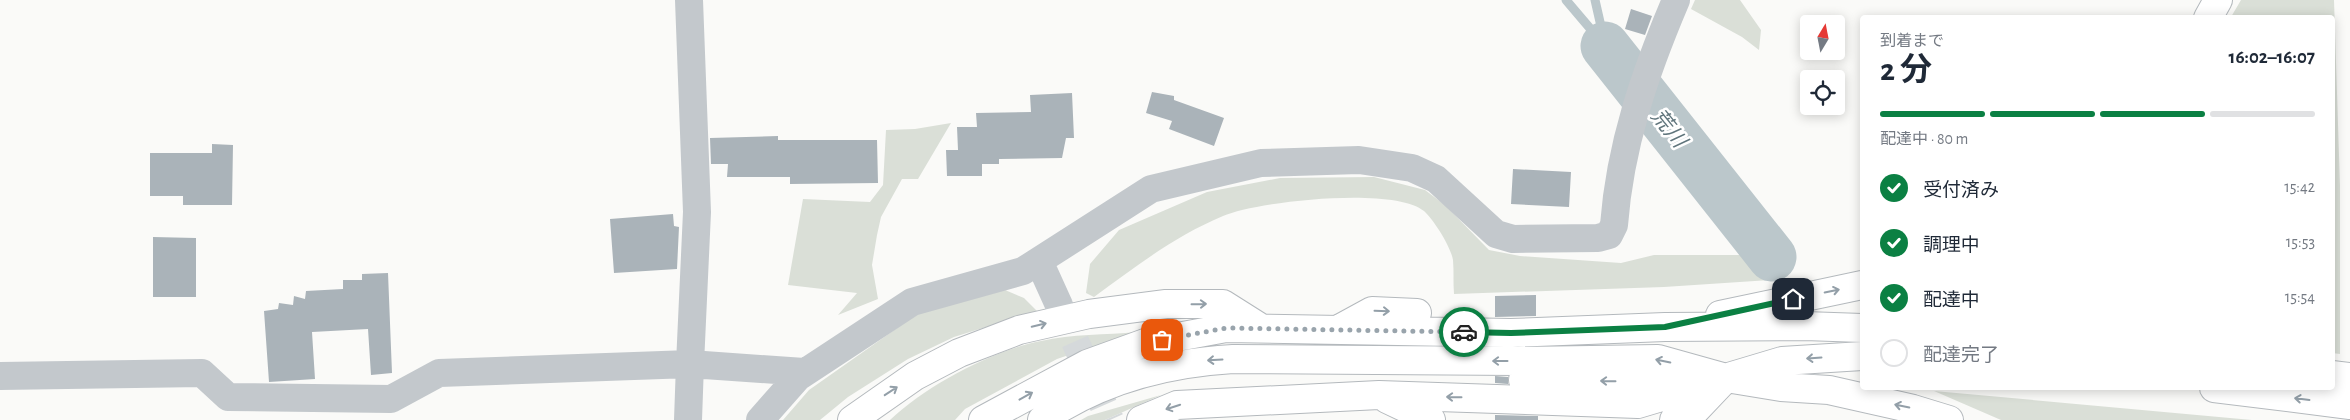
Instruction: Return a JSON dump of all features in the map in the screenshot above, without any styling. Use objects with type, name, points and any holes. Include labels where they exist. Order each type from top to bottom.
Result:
[{"type":"highway","points":[[2210,15],[2218,0]]},
{"type":"highway","points":[[1665,327],[1860,285]]},
{"type":"highway","points":[[852,420],[914,376],[959,353],[1019,330],[1089,314],[1166,304],[1223,304],[1261,328]]},
{"type":"highway","points":[[983,420],[1087,364],[1145,343],[1226,328],[1511,333],[1665,327],[1805,326],[1860,328]]},
{"type":"highway","points":[[1252,359],[1385,386],[1638,404],[1782,361],[1860,356]]},
{"type":"highway","points":[[1042,420],[1101,388],[1139,374],[1196,361],[1252,359],[1517,361],[1658,359],[1726,378],[1781,387],[1829,390],[1913,408],[1949,420]]},
{"type":"highway","points":[[2335,375],[2350,377]]},
{"type":"highway","points":[[1682,419],[1726,378]]},
{"type":"highway","points":[[1141,420],[1177,405],[1259,401],[1385,386],[1431,420]]},
{"type":"highway","points":[[2230,390],[2350,405]]},
{"type":"street","points":[[688,420],[697,212],[689,0]]},
{"type":"street","points":[[760,420],[804,372],[912,302],[1023,271],[1151,189],[1261,163],[1359,160],[1412,168],[1436,179],[1496,234],[1513,239],[1598,238],[1608,235],[1614,225],[1630,124],[1650,60],[1676,0]]},
{"type":"street","points":[[1039,261],[1058,302]]},
{"type":"street","points":[[0,376],[202,374],[228,397],[391,399],[439,373],[690,364],[804,372]]},
{"type":"shaded area","points":[[1695,0],[1740,0],[1761,30],[1759,50],[1742,37],[1691,9]]},
{"type":"shaded area","points":[[2241,0],[2334,0],[2334,15],[2232,15]]},
{"type":"shaded area","points":[[2335,31],[2340,186],[2340,354],[2335,353]]},
{"type":"shaded area","points":[[951,123],[918,179],[902,179],[881,217],[872,265],[878,299],[838,315],[857,293],[788,285],[803,199],[870,202],[883,185],[886,130],[915,129]]},
{"type":"shaded area","points":[[1374,177],[1425,190],[1445,205],[1489,250],[1520,256],[1621,263],[1654,255],[1759,255],[1770,280],[1664,287],[1454,294],[1452,255],[1442,234],[1424,211],[1408,203],[1385,199],[1325,198],[1265,205],[1223,216],[1188,233],[1140,263],[1094,297],[1086,293],[1090,264],[1119,230],[1207,192],[1280,178]]},
{"type":"shaded area","points":[[1005,290],[1024,298],[1037,311],[954,337],[908,359],[848,397],[820,420],[783,420],[809,390],[917,314]]},
{"type":"shaded area","points":[[1137,332],[1057,359],[965,409],[955,420],[890,420],[922,394],[941,382],[981,361],[1002,353],[1053,339]]},
{"type":"shaded area","points":[[1934,391],[2252,420],[2001,420]]},
{"type":"shaded area","points":[[1161,395],[1105,420],[1081,420],[1088,416]]},
{"type":"building","points":[[1631,9],[1652,16],[1645,35],[1625,29]]},
{"type":"building","points":[[1152,92],[1174,96],[1174,100],[1224,118],[1214,146],[1169,129],[1172,121],[1146,113]]},
{"type":"building","points":[[1072,93],[1074,138],[1066,138],[1062,158],[999,159],[999,164],[982,164],[982,176],[947,176],[946,150],[958,150],[957,127],[977,127],[976,113],[1031,112],[1030,95]]},
{"type":"building","points":[[778,136],[778,140],[877,140],[878,183],[790,184],[790,177],[727,177],[728,164],[711,164],[710,138]]},
{"type":"building","points":[[212,144],[233,145],[232,205],[183,205],[183,196],[150,196],[150,153],[212,153]]},
{"type":"building","points":[[1513,169],[1571,172],[1569,207],[1511,204]]},
{"type":"building","points":[[673,214],[674,226],[679,227],[677,269],[614,273],[610,219]]},
{"type":"building","points":[[153,237],[196,238],[196,297],[153,297]]},
{"type":"building","points":[[388,273],[392,373],[371,375],[368,329],[312,332],[315,379],[269,382],[264,311],[278,309],[279,303],[293,305],[294,296],[305,299],[306,291],[343,289],[343,280],[362,280],[362,274]]},
{"type":"building","points":[[1536,295],[1536,316],[1495,317],[1495,296]]},
{"type":"building","points":[[1495,376],[1508,377],[1508,384],[1495,383]]},
{"type":"building","points":[[1495,415],[1538,416],[1538,420],[1495,420]]},
{"type":"waterway","name":"荒川","points":[[1566,0],[1605,46]]},
{"type":"waterway","points":[[1595,0],[1605,44]]},
{"type":"waterway","name":"荒川","points":[[1605,46],[1772,257]]},
{"type":"tunnel","points":[[1058,303],[1110,420]]},
{"type":"way so far","points":[[1162,340],[1226,328],[1464,332]]},
{"type":"route","points":[[1464,332],[1511,333],[1665,327],[1793,299]]}]
